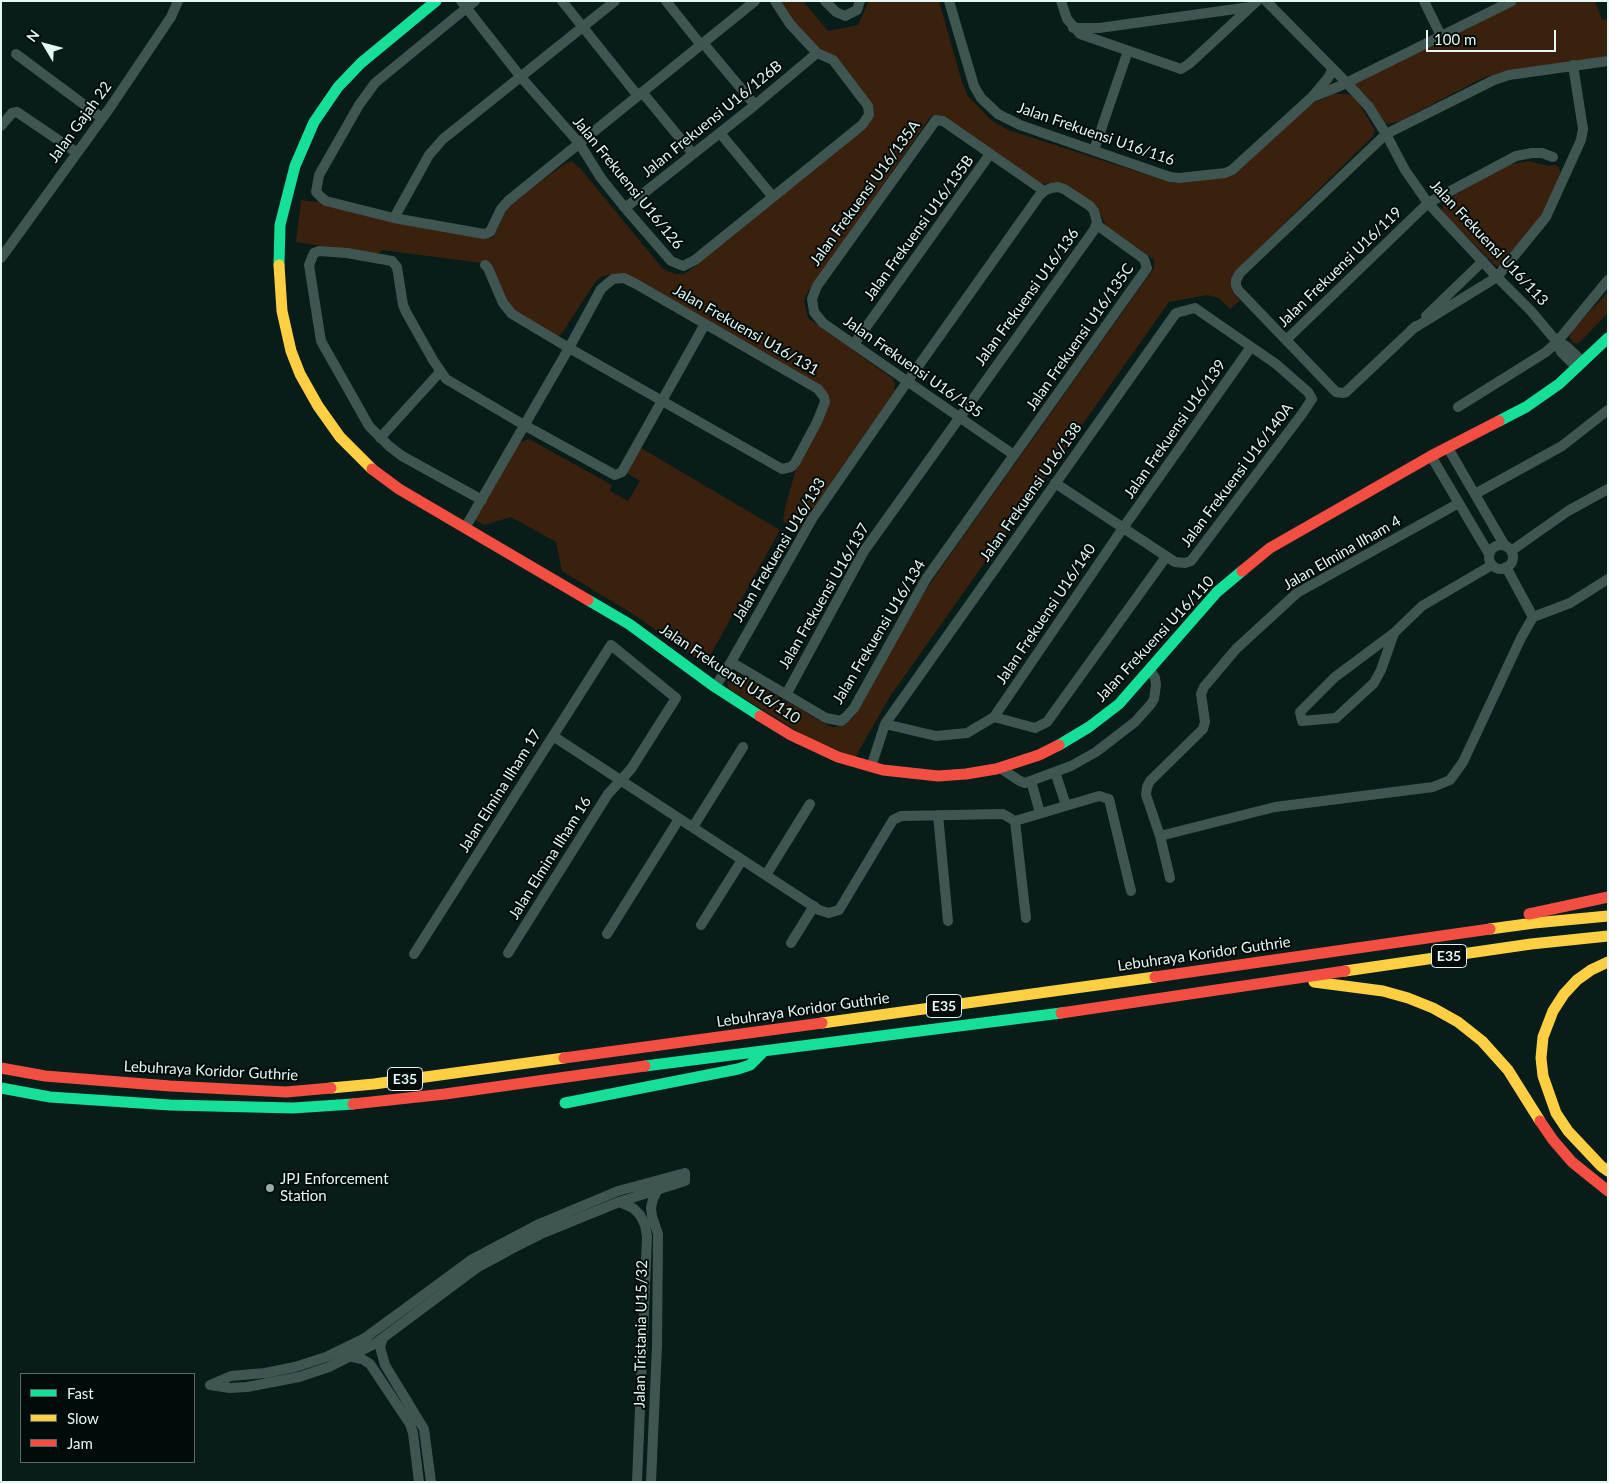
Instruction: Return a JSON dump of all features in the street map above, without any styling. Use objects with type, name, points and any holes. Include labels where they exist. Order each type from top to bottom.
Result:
[{"type":"main road","name":"Jalan Frekuensi U16/110","points":[[436,1],[361,63],[338,86],[314,122],[295,166],[280,225],[279,279],[282,311],[291,351],[300,374],[318,406],[340,437],[375,472],[406,493],[629,624],[715,687],[799,739],[838,757],[871,767],[938,776],[966,774],[1000,768],[1039,755],[1058,746],[1089,727],[1119,704],[1217,592],[1248,564],[1270,548],[1431,456],[1533,402],[1559,384],[1608,338]]},
{"type":"main road","points":[[1364,947],[1608,897]]},
{"type":"main road","name":"Lebuhraya Koridor Guthrie","points":[[1,1068],[45,1076],[170,1086],[286,1092],[394,1081],[1534,923],[1608,916]]},
{"type":"main road","name":"E35","points":[[1,1088],[50,1097],[170,1105],[293,1108],[374,1102],[445,1094],[731,1054],[763,1052],[1095,1009],[1531,944],[1608,936]]},
{"type":"main road","points":[[1608,962],[1591,970],[1577,980],[1564,994],[1553,1011],[1543,1037],[1541,1058],[1543,1076],[1556,1113],[1568,1131],[1608,1171]]},
{"type":"main road","points":[[1291,980],[1382,991],[1408,998],[1458,1022],[1482,1041],[1508,1070],[1553,1140],[1572,1162],[1608,1191]]},
{"type":"main road","points":[[565,1103],[738,1069],[750,1065],[763,1052]]},
{"type":"street","name":"Jalan Gajah 22","points":[[1,258],[102,118],[171,17],[178,1]]},
{"type":"street","points":[[475,1],[464,5],[375,83],[359,105],[319,175],[316,192],[326,201],[394,218],[487,234],[508,201],[754,1]]},
{"type":"street","points":[[562,1],[693,154]]},
{"type":"street","points":[[394,218],[429,155],[443,139],[615,1]]},
{"type":"street","points":[[666,1],[755,105]]},
{"type":"street","points":[[775,1],[790,24],[817,53]]},
{"type":"street","points":[[825,1],[836,12],[845,16],[857,10],[860,1]]},
{"type":"street","name":"Jalan Frekuensi U16/116","points":[[949,1],[974,86],[980,98],[998,114],[1009,120],[1170,177],[1179,178],[1225,173],[1238,166],[1312,97],[1333,69]]},
{"type":"street","points":[[1061,1],[1067,19],[1080,34],[1181,69],[1190,64],[1262,3]]},
{"type":"street","points":[[1424,1],[1441,36]]},
{"type":"street","points":[[1312,97],[1334,89],[1512,1]]},
{"type":"street","points":[[1073,28],[1099,28],[1262,3]]},
{"type":"street","name":"Jalan Frekuensi U16/113","points":[[1262,3],[1333,69],[1368,107],[1386,134],[1405,170],[1428,203],[1531,311],[1557,342],[1561,352],[1580,365]]},
{"type":"street","name":"Jalan Frekuensi U16/126","points":[[464,5],[520,76],[578,143],[601,178],[672,261],[679,266],[695,260],[862,125],[869,115],[868,106],[833,60],[817,53]]},
{"type":"street","points":[[1094,150],[1128,51]]},
{"type":"street","name":"Jalan Frekuensi U16/126B","points":[[626,208],[817,53]]},
{"type":"street","points":[[16,54],[102,118]]},
{"type":"street","points":[[1386,134],[1494,80],[1508,75],[1608,61]]},
{"type":"street","points":[[1411,330],[1497,277],[1546,217],[1581,140],[1583,130],[1573,66]]},
{"type":"street","points":[[1,126],[15,111],[76,152]]},
{"type":"street","name":"Jalan Frekuensi U16/135A","points":[[813,292],[936,120],[943,121],[1044,191]]},
{"type":"street","points":[[720,133],[773,196]]},
{"type":"street","name":"Jalan Frekuensi U16/119","points":[[1386,134],[1237,277],[1236,285],[1238,290],[1286,340],[1428,203],[1516,156],[1542,153],[1553,157]]},
{"type":"street","name":"Jalan Frekuensi U16/135B","points":[[854,344],[990,154]]},
{"type":"street","name":"Jalan Frekuensi U16/136","points":[[959,417],[1097,226],[1094,211],[1084,202],[1058,187],[1044,191]]},
{"type":"street","points":[[907,382],[1044,191]]},
{"type":"street","name":"Jalan Frekuensi U16/135C","points":[[1014,455],[1147,268],[1144,259],[1097,226]]},
{"type":"street","points":[[482,500],[402,456],[369,426],[321,341],[309,265],[314,253],[322,251],[347,253],[392,261],[397,267],[403,305],[406,312],[440,372],[452,382],[524,425],[618,475],[622,472],[705,324]]},
{"type":"street","points":[[1286,340],[1336,392],[1339,394],[1346,392],[1483,262]]},
{"type":"street","points":[[485,265],[503,303],[512,314],[569,348]]},
{"type":"street","name":"Jalan Frekuensi U16/131","points":[[465,528],[601,289],[613,279],[624,278],[628,280],[818,389],[822,393],[825,402],[795,463],[791,467],[782,469],[569,348]]},
{"type":"street","points":[[1458,407],[1546,352],[1557,342],[1608,280]]},
{"type":"street","name":"Jalan Frekuensi U16/135","points":[[813,292],[812,306],[818,318],[1014,455]]},
{"type":"street","name":"Jalan Frekuensi U16/138","points":[[871,767],[885,724],[1176,313],[1195,308],[1276,364],[1308,392],[1312,399]]},
{"type":"street","name":"Jalan Frekuensi U16/139","points":[[1122,528],[1251,347]]},
{"type":"street","points":[[380,438],[440,372]]},
{"type":"street","name":"Jalan Frekuensi U16/133","points":[[715,687],[809,524],[907,382]]},
{"type":"street","name":"Jalan Frekuensi U16/140A","points":[[1055,484],[1166,557],[1175,562],[1184,563],[1191,561],[1312,399]]},
{"type":"street","points":[[1475,494],[1562,446],[1608,410]]},
{"type":"street","name":"Jalan Frekuensi U16/137","points":[[786,693],[864,551],[959,417]]},
{"type":"street","points":[[1431,456],[1489,554],[1492,565],[1498,568],[1506,567],[1511,562],[1508,548],[1448,448]]},
{"type":"street","name":"Jalan Frekuensi U16/134","points":[[731,662],[826,718],[840,721],[846,717],[854,708],[922,587],[1014,455]]},
{"type":"street","points":[[1508,548],[1608,489]]},
{"type":"street","name":"Jalan Elmina Ilham 4","points":[[1170,878],[1160,836],[1146,795],[1147,787],[1150,781],[1203,728],[1205,722],[1201,694],[1204,687],[1236,649],[1297,594],[1459,503]]},
{"type":"street","name":"Jalan Frekuensi U16/140","points":[[994,717],[1122,528]]},
{"type":"street","points":[[1489,554],[1494,548],[1501,545],[1508,548]]},
{"type":"street","points":[[885,724],[936,736],[967,733],[994,717],[1034,728],[1047,722],[1166,557]]},
{"type":"street","points":[[1394,633],[1381,670],[1374,683],[1368,689],[1336,718],[1302,721],[1300,712],[1335,677],[1394,633],[1422,606],[1492,565]]},
{"type":"street","points":[[1506,567],[1533,617]]},
{"type":"street","points":[[1160,836],[1276,807],[1433,787],[1450,780],[1463,762],[1521,638],[1533,617],[1570,603],[1608,579]]},
{"type":"street","name":"Jalan Elmina Ilham 17","points":[[414,954],[611,644],[676,698]]},
{"type":"street","points":[[1000,768],[1020,782],[1025,783],[1071,766],[1096,752],[1119,736],[1147,709],[1154,699],[1156,685],[1155,678],[1150,670]]},
{"type":"street","name":"Jalan Elmina Ilham 16","points":[[508,953],[608,794],[631,769],[676,698]]},
{"type":"street","points":[[553,736],[742,860],[814,906],[829,913],[839,910],[893,820],[900,816],[1003,814],[1015,820],[1099,796],[1109,798],[1131,891]]},
{"type":"street","points":[[693,827],[743,747]]},
{"type":"street","points":[[1055,772],[1066,805]]},
{"type":"street","points":[[1031,781],[1040,813]]},
{"type":"street","points":[[766,875],[810,804]]},
{"type":"street","points":[[938,815],[948,922]]},
{"type":"street","points":[[607,934],[679,819]]},
{"type":"street","points":[[1015,820],[1026,918]]},
{"type":"street","points":[[701,925],[742,860]]},
{"type":"street","points":[[791,943],[814,906]]},
{"type":"street","points":[[685,1173],[685,1181],[658,1189],[618,1202],[543,1233],[478,1267],[383,1338],[352,1357],[330,1367],[299,1377],[246,1387],[230,1388],[210,1385],[231,1376],[280,1370],[326,1357],[365,1338],[471,1260],[532,1228],[618,1191],[685,1173]]},
{"type":"street","name":"Jalan Tristania U15/32","points":[[651,1482],[658,1234],[651,1208],[658,1189]]},
{"type":"street","name":"Jalan Tristania U15/32","points":[[618,1202],[633,1208],[640,1215],[645,1225],[647,1237],[636,1482]]},
{"type":"street","points":[[644,1310],[657,1309]]},
{"type":"street","points":[[383,1338],[380,1347],[385,1365],[424,1429],[431,1482]]},
{"type":"street","points":[[352,1357],[370,1364],[410,1424],[419,1482]]},
{"type":"shaded area","points":[[774,1],[803,1],[828,31],[858,25],[869,1],[939,1],[962,82],[968,96],[991,120],[1008,130],[1173,183],[1227,176],[1311,104],[1333,94],[1346,94],[1357,100],[1375,130],[1373,136],[1240,267],[1232,286],[1234,293],[1240,301],[1230,309],[1219,298],[1207,295],[1169,302],[889,698],[856,756],[851,756],[807,737],[729,689],[727,684],[729,676],[734,672],[738,673],[827,725],[833,727],[842,726],[853,718],[924,593],[1154,268],[1154,260],[1106,226],[1097,206],[1064,183],[1045,184],[1038,182],[942,115],[931,116],[806,295],[804,302],[808,318],[892,378],[895,383],[894,392],[798,530],[783,521],[797,465],[824,412],[819,390],[621,276],[611,274],[601,277],[596,281],[562,333],[558,336],[512,316],[481,263],[382,250],[375,254],[296,242],[301,200],[324,203],[401,224],[493,238],[507,208],[514,201],[571,161],[580,168],[663,269],[676,274],[684,274],[866,128],[870,119],[839,61],[817,53]]},
{"type":"shaded area","points":[[1521,1],[1595,1],[1602,20],[1608,19],[1608,58],[1499,73],[1481,79],[1398,122],[1388,124],[1385,123],[1370,100],[1356,86],[1355,83],[1357,81]]},
{"type":"shaded area","points":[[1529,161],[1549,166],[1555,165],[1559,167],[1561,175],[1545,211],[1500,267],[1496,266],[1442,212],[1443,202],[1507,165]]},
{"type":"shaded area","points":[[1608,292],[1608,313],[1580,342],[1576,344],[1572,342],[1570,337],[1572,330]]},
{"type":"shaded area","points":[[529,439],[612,485],[610,491],[628,501],[640,481],[622,470],[636,445],[780,530],[705,665],[636,616],[562,571],[556,542],[511,517],[484,525],[474,519],[520,442]]},
{"type":"traffic: fast","points":[[279,265],[280,225],[295,166],[314,122],[338,87],[361,63],[436,1]]},
{"type":"traffic: fast","points":[[1499,421],[1526,407],[1559,384],[1608,338]]},
{"type":"traffic: fast","points":[[1059,745],[1089,727],[1119,704],[1217,592],[1242,571]]},
{"type":"traffic: fast","points":[[588,600],[629,624],[715,687],[760,716]]},
{"type":"traffic: fast","points":[[645,1066],[1061,1013]]},
{"type":"traffic: fast","points":[[565,1103],[738,1069],[750,1065],[763,1052]]},
{"type":"traffic: fast","points":[[1,1088],[50,1097],[170,1105],[293,1108],[353,1104]]},
{"type":"traffic: slow","points":[[279,265],[282,311],[291,351],[300,374],[318,406],[340,437],[372,469]]},
{"type":"traffic: slow","points":[[1490,929],[1608,916]]},
{"type":"traffic: slow","points":[[1345,971],[1531,944],[1608,936]]},
{"type":"traffic: slow","points":[[1608,962],[1591,970],[1577,980],[1564,994],[1553,1011],[1543,1037],[1541,1058],[1543,1076],[1556,1113],[1568,1131],[1608,1171]]},
{"type":"traffic: slow","points":[[822,1023],[1155,977]]},
{"type":"traffic: slow","points":[[1314,982],[1383,991],[1433,1008],[1458,1022],[1482,1041],[1508,1070],[1540,1121]]},
{"type":"traffic: slow","points":[[331,1088],[374,1084],[564,1058]]},
{"type":"traffic: jam","points":[[1242,571],[1270,548],[1431,456],[1499,421]]},
{"type":"traffic: jam","points":[[372,469],[399,489],[588,600]]},
{"type":"traffic: jam","points":[[760,716],[791,735],[838,757],[883,770],[938,776],[996,769],[1039,755],[1059,745]]},
{"type":"traffic: jam","points":[[1529,914],[1608,897]]},
{"type":"traffic: jam","points":[[1155,977],[1490,929]]},
{"type":"traffic: jam","points":[[1061,1013],[1345,971]]},
{"type":"traffic: jam","points":[[564,1058],[822,1023]]},
{"type":"traffic: jam","points":[[353,1104],[445,1094],[645,1066]]},
{"type":"traffic: jam","points":[[1,1068],[45,1076],[170,1086],[286,1092],[331,1088]]},
{"type":"traffic: jam","points":[[1540,1121],[1572,1162],[1608,1191]]},
{"type":"place","name":"JPJ Enforcement Station","points":[[270,1188]]}]
